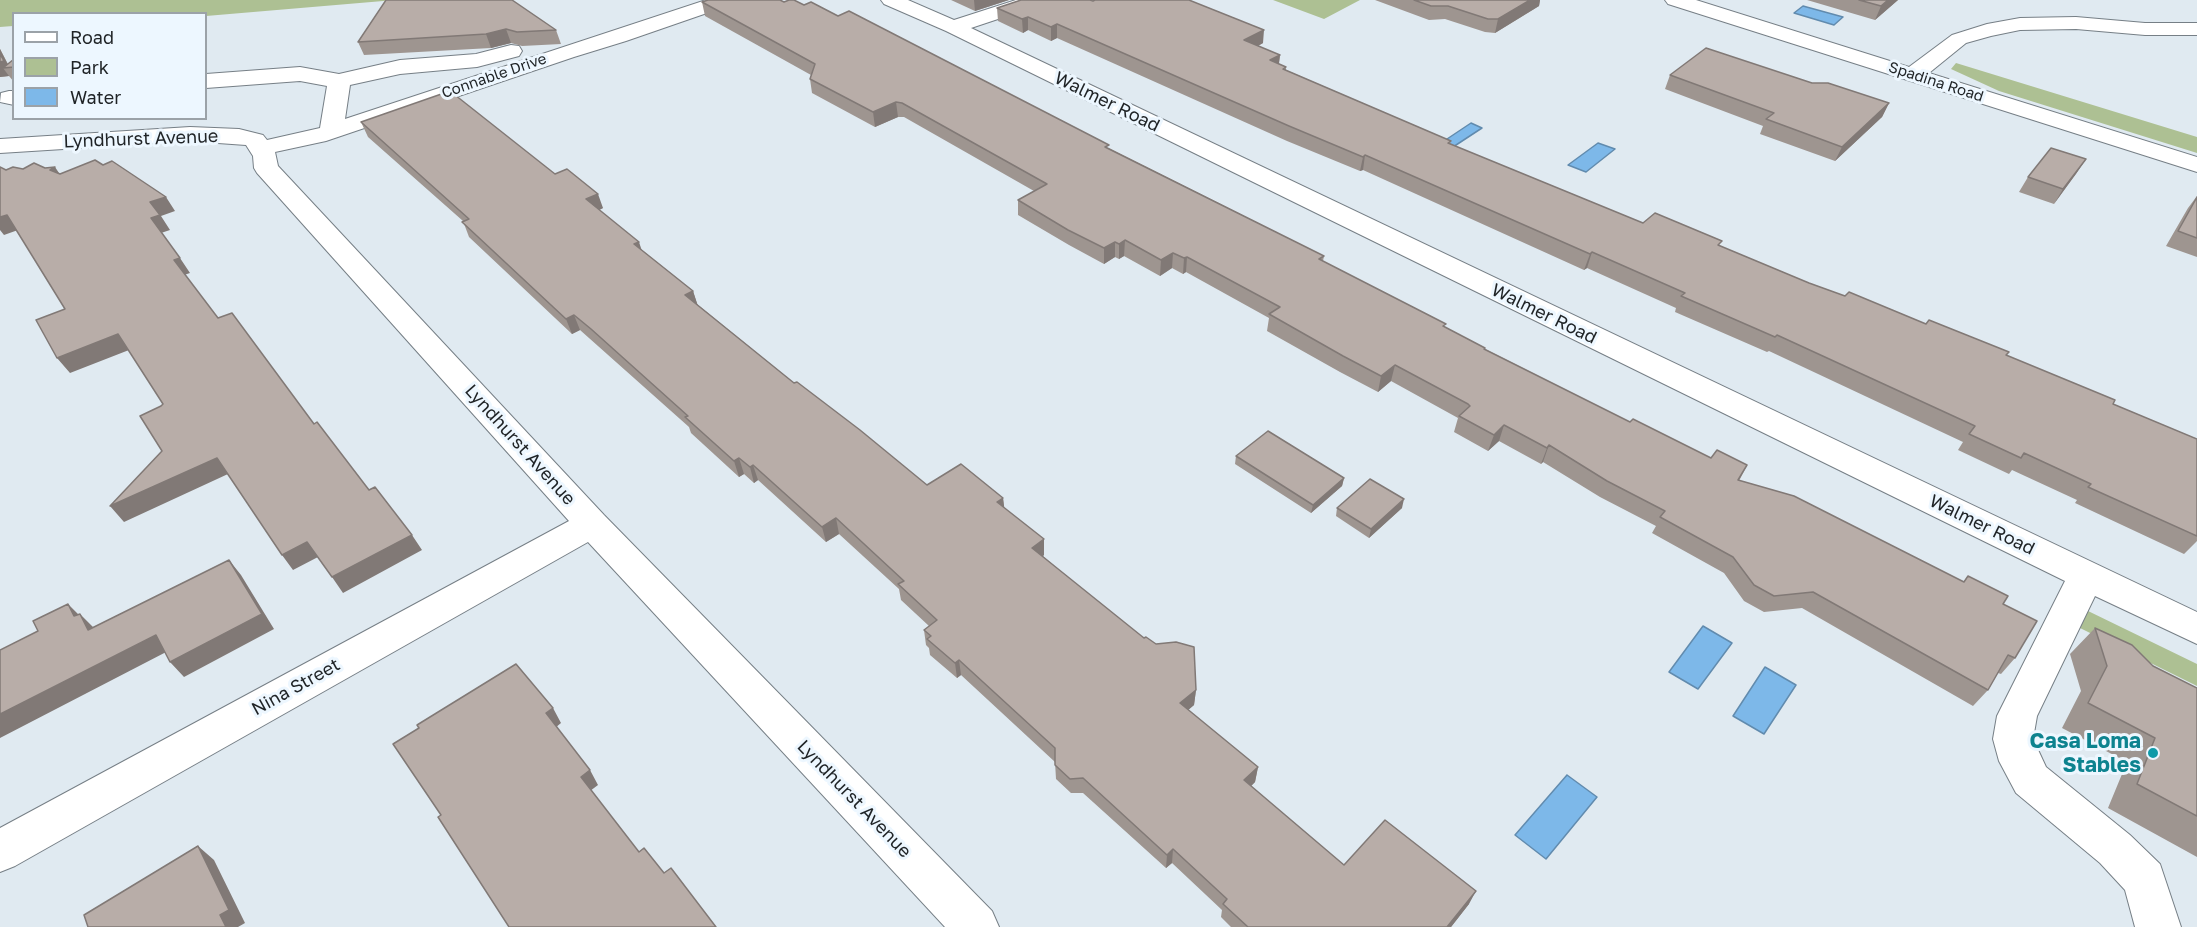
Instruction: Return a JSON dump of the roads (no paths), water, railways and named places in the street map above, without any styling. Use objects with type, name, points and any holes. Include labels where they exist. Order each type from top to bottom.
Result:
[{"type":"street","name":"Connable Drive","points":[[262,148],[332,131],[566,52],[619,38],[726,0]]},
{"type":"street","name":"Walmer Road","points":[[891,0],[952,27],[2197,629]]},
{"type":"street","points":[[952,27],[1036,0]]},
{"type":"street","name":"Spadina Road","points":[[1675,0],[2197,165]]},
{"type":"street","points":[[207,81],[300,74],[339,81],[400,67],[477,60],[589,31],[646,11],[665,21]]},
{"type":"street","points":[[1913,75],[1959,39],[1987,30],[2049,22],[2145,29],[2197,29]]},
{"type":"street","points":[[2145,29],[2160,38],[2197,50]]},
{"type":"street","points":[[332,131],[339,81]]},
{"type":"street","points":[[66,142],[87,120]]},
{"type":"street","name":"Lyndhurst Avenue","points":[[0,146],[190,134],[239,136],[255,140],[262,148],[266,168],[592,524],[976,927]]},
{"type":"street","name":"Nina Street","points":[[0,851],[592,524]]},
{"type":"street","points":[[2086,576],[2017,716],[2013,739],[2020,761],[2031,780],[2115,849],[2144,879],[2158,927]]},
{"type":"water","points":[[1803,6],[1843,17],[1834,25],[1794,13]]},
{"type":"water","points":[[1471,123],[1482,128],[1453,147],[1441,143]]},
{"type":"water","points":[[1598,143],[1615,149],[1586,172],[1568,165]]},
{"type":"water","points":[[1703,626],[1732,643],[1698,689],[1669,672]]},
{"type":"water","points":[[1765,667],[1796,685],[1764,734],[1733,716]]},
{"type":"water","points":[[1567,775],[1597,797],[1546,859],[1515,835]]},
{"type":"place","name":"Casa Loma Stables","points":[[2153,753]]}]
